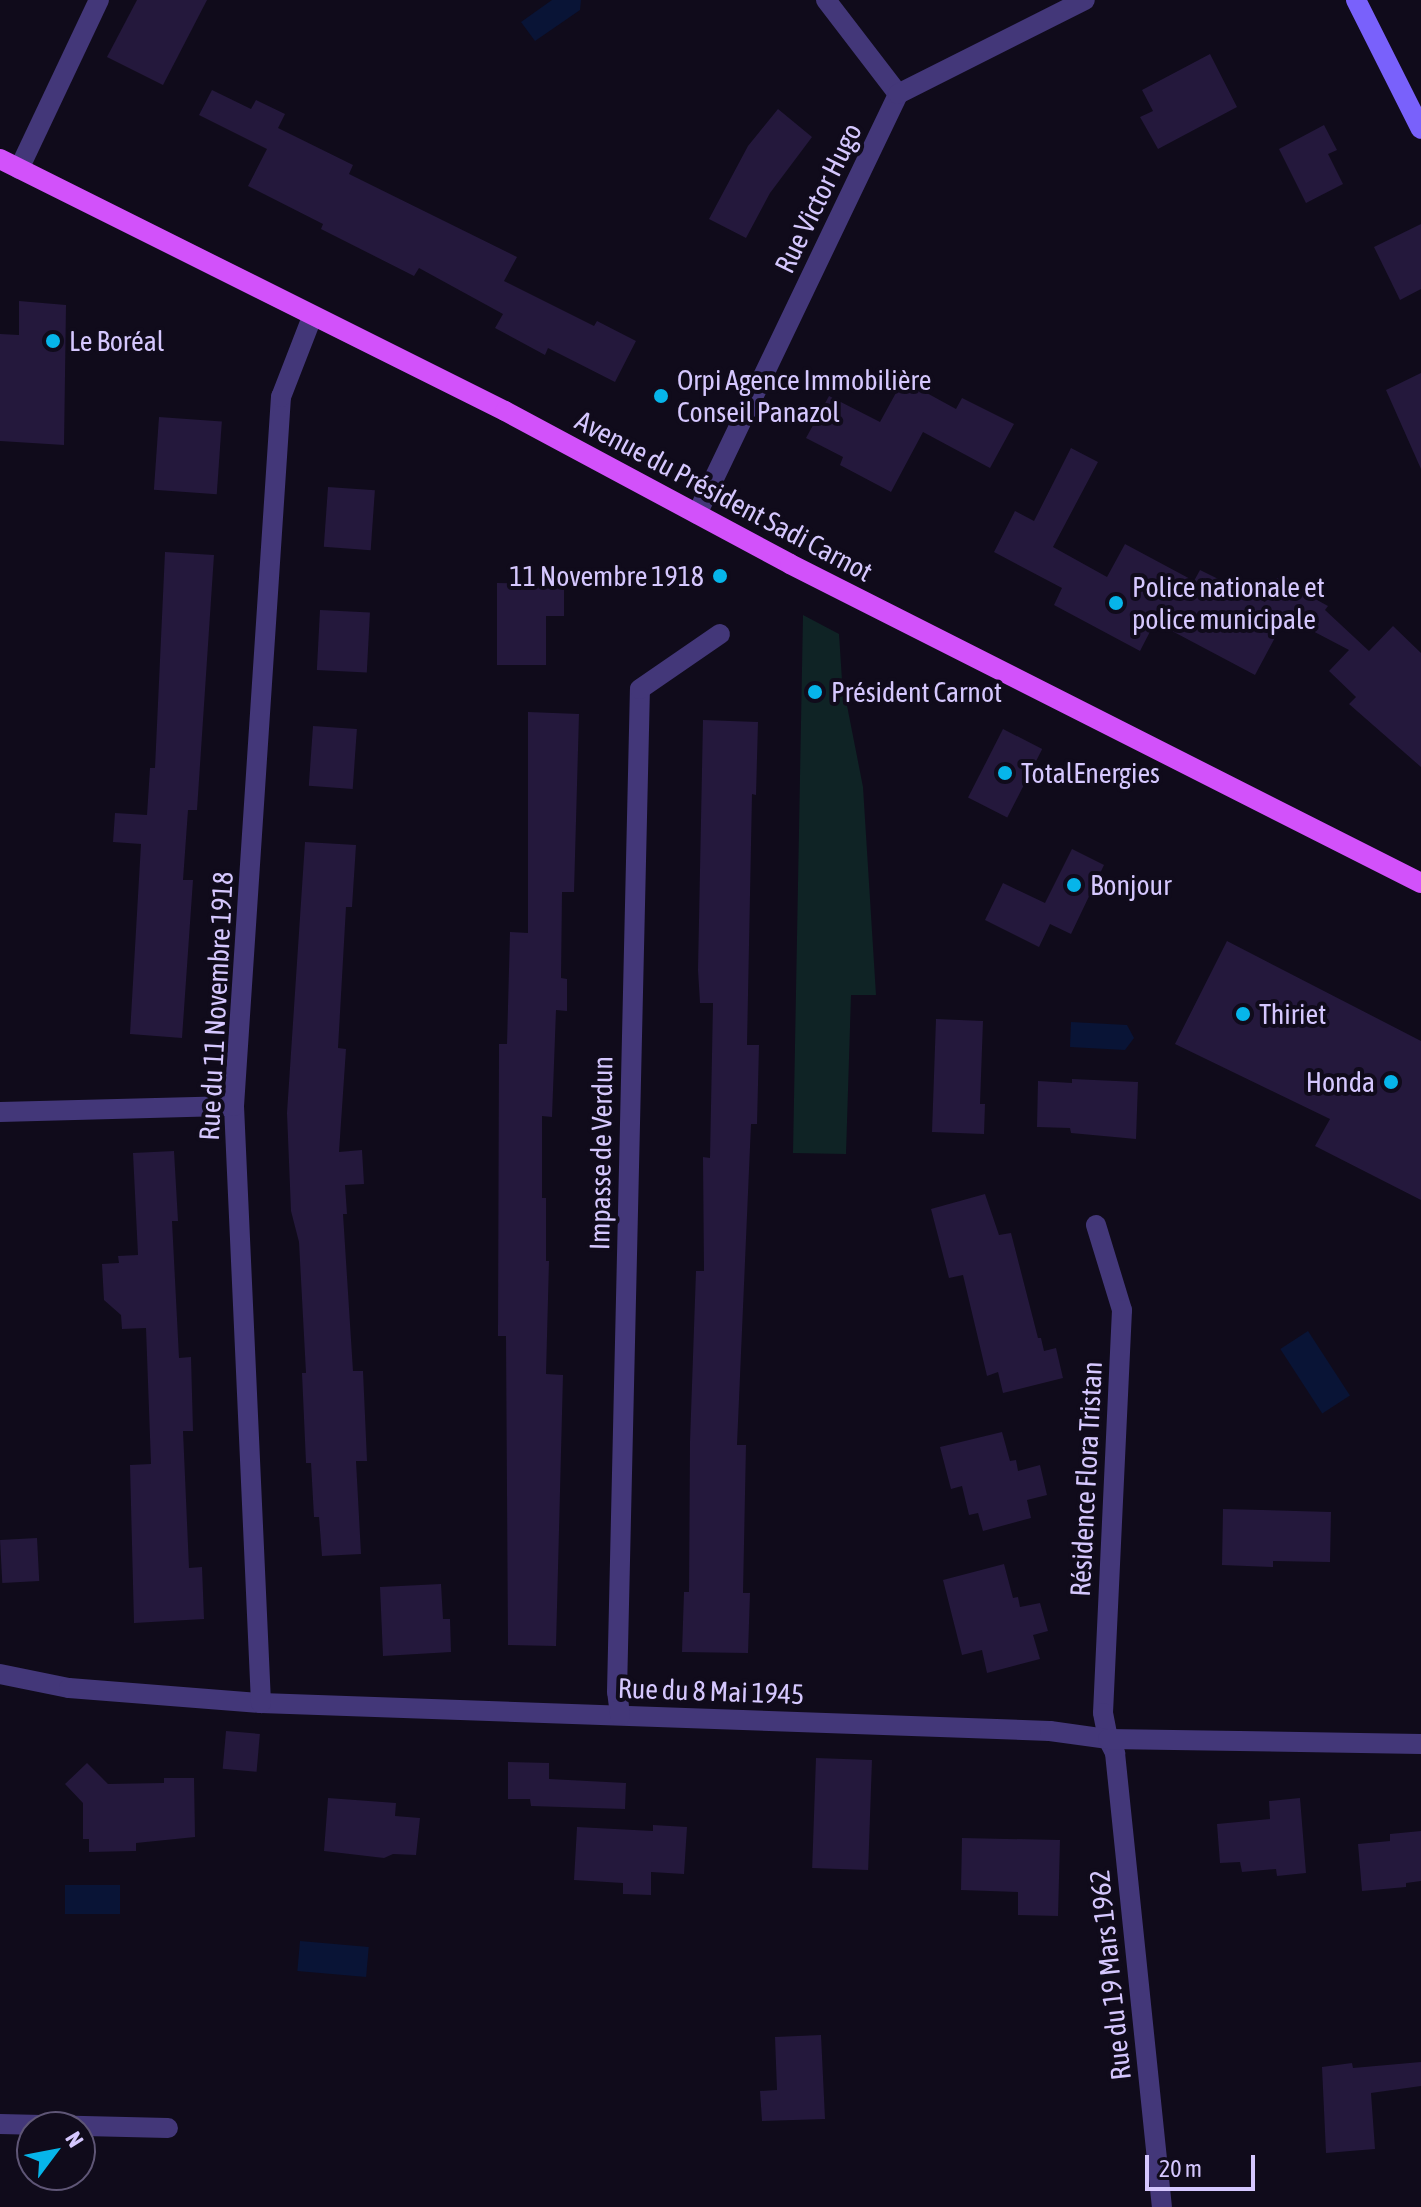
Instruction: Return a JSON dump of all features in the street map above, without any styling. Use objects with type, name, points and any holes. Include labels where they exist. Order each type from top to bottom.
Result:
[{"type":"main road","name":"Avenue du Président Sadi Carnot","points":[[0,159],[505,411],[804,571],[1127,731],[1421,883]]},
{"type":"street","points":[[19,169],[99,0]]},
{"type":"street","points":[[826,0],[898,94],[1085,0]]},
{"type":"street","points":[[1356,0],[1421,129]]},
{"type":"street","name":"Rue Victor Hugo","points":[[697,514],[898,94]]},
{"type":"street","name":"Rue du 11 Novembre 1918","points":[[261,1703],[234,1106],[281,397],[312,317]]},
{"type":"street","name":"Impasse de Verdun","points":[[620,1715],[617,1692],[640,689],[720,634]]},
{"type":"street","points":[[0,1112],[234,1106]]},
{"type":"street","name":"Résidence Flora Tristan","points":[[1096,1225],[1122,1310],[1103,1693],[1108,1739]]},
{"type":"street","name":"Rue du 8 Mai 1945","points":[[0,1674],[69,1688],[261,1703],[1050,1731],[1108,1739],[1421,1744]]},
{"type":"street","name":"Rue du 19 Mars 1962","points":[[1108,1739],[1115,1753],[1162,2207]]},
{"type":"street","points":[[0,2124],[168,2128]]},
{"type":"green space","points":[[803,615],[839,634],[842,680],[863,787],[876,995],[851,995],[846,1154],[793,1153]]},
{"type":"water","points":[[552,0],[581,0],[580,10],[535,41],[521,22]]},
{"type":"water","points":[[1071,1022],[1127,1025],[1134,1038],[1125,1050],[1070,1047]]},
{"type":"water","points":[[1308,1331],[1350,1396],[1322,1414],[1280,1349]]},
{"type":"water","points":[[65,1885],[120,1885],[120,1914],[65,1914]]},
{"type":"water","points":[[300,1941],[369,1947],[366,1977],[297,1971]]},
{"type":"building","points":[[137,0],[207,0],[163,85],[107,57]]},
{"type":"building","points":[[1210,54],[1237,107],[1158,149],[1140,117],[1153,111],[1142,90]]},
{"type":"building","points":[[212,90],[251,109],[256,100],[285,114],[278,128],[353,165],[349,174],[517,257],[504,281],[594,326],[597,321],[636,341],[615,382],[548,348],[545,355],[495,328],[503,314],[419,268],[414,276],[321,229],[323,224],[248,186],[267,149],[199,115]]},
{"type":"building","points":[[778,109],[812,137],[770,193],[746,238],[709,219],[748,146]]},
{"type":"building","points":[[1324,125],[1337,150],[1328,154],[1343,184],[1306,203],[1279,149]]},
{"type":"building","points":[[1421,224],[1421,289],[1400,300],[1374,247]]},
{"type":"building","points":[[19,301],[66,305],[64,445],[0,441],[0,334],[19,335]]},
{"type":"building","points":[[1421,373],[1421,469],[1386,390]]},
{"type":"building","points":[[903,380],[956,409],[962,398],[1014,424],[990,468],[923,432],[891,492],[840,465],[843,457],[806,438],[829,396],[880,422]]},
{"type":"building","points":[[159,417],[222,421],[217,494],[154,490]]},
{"type":"building","points":[[1071,448],[1098,462],[1053,547],[1107,577],[1125,544],[1194,581],[1200,570],[1265,602],[1277,578],[1328,606],[1325,610],[1369,651],[1393,626],[1421,653],[1421,767],[1349,704],[1356,697],[1329,671],[1349,650],[1286,617],[1255,675],[1155,622],[1140,651],[1054,605],[1062,588],[994,552],[1015,511],[1034,521]]},
{"type":"building","points":[[328,487],[375,490],[371,550],[324,547]]},
{"type":"building","points":[[165,552],[214,555],[197,810],[188,810],[183,880],[193,880],[182,1038],[130,1034],[141,844],[113,842],[115,813],[147,815],[150,768],[155,768]]},
{"type":"building","points":[[497,583],[564,584],[564,616],[546,616],[546,665],[497,665]]},
{"type":"building","points":[[320,610],[370,613],[367,673],[317,670]]},
{"type":"building","points":[[528,712],[579,714],[574,892],[562,892],[561,978],[567,979],[567,1011],[556,1010],[552,1117],[542,1116],[542,1198],[546,1198],[546,1261],[549,1261],[546,1374],[563,1375],[556,1646],[508,1645],[506,1336],[498,1336],[499,1044],[507,1044],[510,932],[528,933]]},
{"type":"building","points":[[703,720],[758,722],[756,795],[752,794],[747,1045],[759,1045],[757,1124],[751,1124],[737,1445],[746,1445],[743,1593],[750,1593],[748,1653],[682,1652],[684,1592],[689,1592],[696,1271],[704,1271],[703,1157],[710,1158],[713,1003],[700,1003],[698,970]]},
{"type":"building","points":[[313,726],[357,729],[353,789],[309,786]]},
{"type":"building","name":"TotalEnergies","points":[[1003,729],[1042,749],[1007,818],[968,798]]},
{"type":"building","points":[[305,842],[356,845],[352,907],[346,907],[338,1048],[346,1049],[339,1152],[362,1150],[364,1184],[345,1185],[347,1214],[343,1214],[353,1371],[363,1371],[367,1461],[356,1461],[361,1554],[322,1556],[319,1517],[314,1517],[311,1463],[306,1463],[302,1373],[306,1373],[299,1242],[291,1211],[287,1113]]},
{"type":"building","points":[[1072,849],[1104,865],[1071,934],[1050,924],[1039,947],[985,920],[1003,883],[1045,903]]},
{"type":"building","points":[[1227,941],[1421,1041],[1421,1200],[1315,1146],[1330,1119],[1175,1044]]},
{"type":"building","points":[[936,1019],[983,1021],[980,1104],[985,1104],[984,1134],[932,1132]]},
{"type":"building","points":[[1072,1079],[1138,1082],[1136,1139],[1071,1133],[1070,1128],[1037,1127],[1038,1081],[1072,1083]]},
{"type":"building","points":[[174,1151],[178,1221],[172,1221],[179,1358],[191,1357],[193,1431],[183,1431],[189,1568],[202,1567],[204,1619],[134,1623],[130,1465],[151,1464],[146,1328],[122,1329],[121,1315],[104,1300],[102,1264],[119,1263],[118,1256],[138,1255],[133,1153]]},
{"type":"building","points":[[985,1194],[999,1235],[1011,1233],[1038,1338],[1041,1338],[1044,1351],[1056,1348],[1063,1378],[1003,1393],[998,1372],[987,1376],[963,1275],[949,1278],[931,1209]]},
{"type":"building","points":[[1002,1432],[1010,1461],[1016,1460],[1018,1471],[1040,1465],[1047,1495],[1027,1500],[1031,1518],[983,1531],[978,1513],[969,1515],[962,1486],[951,1489],[940,1447]]},
{"type":"building","points":[[1223,1509],[1331,1512],[1330,1562],[1273,1561],[1273,1567],[1222,1565]]},
{"type":"building","points":[[37,1538],[39,1581],[2,1583],[0,1540]]},
{"type":"building","points":[[1004,1564],[1013,1598],[1018,1597],[1020,1607],[1040,1603],[1048,1631],[1033,1635],[1040,1659],[987,1673],[982,1650],[962,1655],[943,1580]]},
{"type":"building","points":[[441,1584],[443,1619],[450,1619],[451,1652],[383,1656],[380,1587]]},
{"type":"building","points":[[226,1731],[260,1734],[257,1772],[223,1769]]},
{"type":"building","points":[[816,1758],[872,1760],[868,1870],[812,1868]]},
{"type":"building","points":[[508,1762],[549,1763],[549,1779],[626,1783],[625,1809],[531,1806],[530,1799],[508,1799]]},
{"type":"building","points":[[87,1763],[108,1784],[164,1783],[164,1778],[194,1778],[195,1837],[136,1843],[136,1851],[89,1852],[89,1839],[83,1839],[83,1803],[65,1784]]},
{"type":"building","points":[[328,1798],[396,1803],[395,1816],[420,1818],[416,1855],[393,1854],[384,1858],[324,1851]]},
{"type":"building","points":[[1300,1798],[1306,1873],[1277,1876],[1276,1869],[1242,1872],[1240,1862],[1220,1863],[1217,1824],[1270,1819],[1269,1801]]},
{"type":"building","points":[[653,1825],[687,1827],[684,1874],[651,1872],[651,1895],[623,1894],[623,1883],[574,1880],[577,1827],[653,1831]]},
{"type":"building","points":[[1421,1831],[1421,1881],[1406,1883],[1406,1887],[1362,1891],[1358,1844],[1390,1841],[1390,1834]]},
{"type":"building","points":[[962,1838],[1060,1840],[1058,1916],[1018,1915],[1018,1892],[961,1890]]},
{"type":"building","points":[[821,2035],[825,2119],[762,2121],[760,2091],[777,2090],[775,2037]]},
{"type":"building","points":[[1421,2062],[1421,2086],[1371,2093],[1375,2149],[1326,2153],[1322,2067],[1352,2063],[1353,2068]]},
{"type":"place","name":"Le Boréal","points":[[53,341]]},
{"type":"place","name":"Orpi Agence Immobilière Conseil Panazol","points":[[661,396]]},
{"type":"place","name":"11 Novembre 1918","points":[[720,576]]},
{"type":"place","name":"Police nationale et police municipale","points":[[1116,603]]},
{"type":"place","name":"Président Carnot","points":[[815,692]]},
{"type":"place","name":"TotalEnergies","points":[[1005,773]]},
{"type":"place","name":"Bonjour","points":[[1074,885]]},
{"type":"place","name":"Thiriet","points":[[1243,1014]]},
{"type":"place","name":"Honda","points":[[1391,1082]]}]
